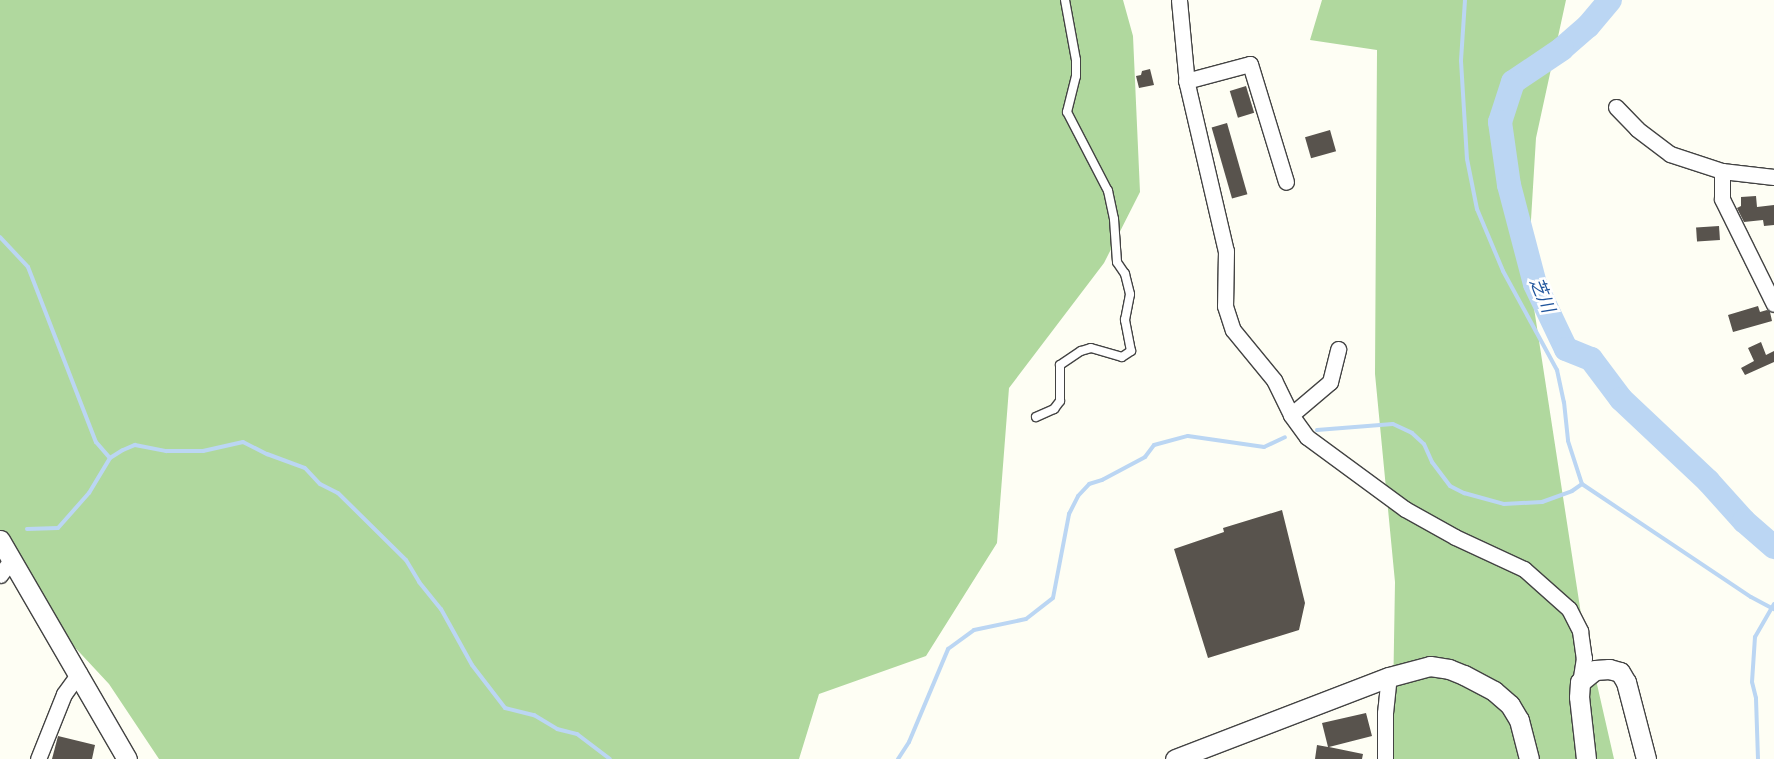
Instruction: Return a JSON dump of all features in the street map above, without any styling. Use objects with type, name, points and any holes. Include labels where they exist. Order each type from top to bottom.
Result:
[{"type":"street","points":[[1179,0],[1186,80],[1226,251],[1225,306],[1233,330],[1274,380],[1291,416],[1307,437],[1405,509],[1455,537],[1524,569],[1569,609],[1580,631],[1584,658],[1579,697],[1586,759]]},
{"type":"street","points":[[1186,80],[1250,64],[1286,182]]},
{"type":"street","points":[[1616,107],[1637,128],[1670,154],[1722,171],[1774,177]]},
{"type":"street","points":[[1722,171],[1722,199],[1774,304]]},
{"type":"street","points":[[1291,416],[1330,382],[1338,349]]},
{"type":"street","points":[[0,540],[79,673],[127,759]]},
{"type":"street","points":[[0,574],[12,559]]},
{"type":"street","points":[[1175,759],[1388,677],[1430,666],[1448,669],[1494,691],[1510,704],[1519,720],[1529,759]]},
{"type":"street","points":[[1580,682],[1595,670],[1609,669],[1620,672],[1632,701],[1646,759]]},
{"type":"street","points":[[38,759],[64,694],[79,673]]},
{"type":"street","points":[[1385,759],[1385,713],[1388,677]]},
{"type":"lane","points":[[1036,417],[1054,409],[1060,401],[1060,365],[1081,351],[1091,348],[1122,358],[1131,351],[1125,320],[1130,294],[1125,274],[1118,262],[1114,219],[1108,190],[1067,112],[1076,76],[1076,60],[1064,0]]},
{"type":"green space","points":[[0,0],[1123,0],[1133,36],[1140,192],[1104,263],[1009,388],[997,543],[926,656],[819,694],[799,759],[159,759],[109,684],[0,567]]},
{"type":"green space","points":[[1322,0],[1566,0],[1536,138],[1528,269],[1581,614],[1614,759],[1392,759],[1395,582],[1375,374],[1377,50],[1310,40]]},
{"type":"building","points":[[1150,69],[1154,85],[1139,88],[1136,76],[1141,75],[1142,71]]},
{"type":"building","points":[[1246,86],[1254,113],[1238,118],[1230,91]]},
{"type":"building","points":[[1227,123],[1247,194],[1232,199],[1212,127]]},
{"type":"building","points":[[1330,130],[1336,151],[1311,158],[1305,137]]},
{"type":"building","points":[[1756,196],[1757,207],[1774,205],[1774,225],[1764,226],[1763,220],[1744,222],[1737,208],[1741,206],[1741,197]]},
{"type":"building","points":[[1719,226],[1720,240],[1697,242],[1696,228]]},
{"type":"building","points":[[1758,306],[1760,312],[1767,310],[1770,312],[1772,321],[1733,332],[1728,315]]},
{"type":"building","points":[[1761,342],[1766,355],[1774,351],[1774,362],[1745,375],[1741,368],[1754,361],[1748,348]]},
{"type":"building","points":[[1282,510],[1305,603],[1299,630],[1208,658],[1174,549],[1224,532],[1223,528]]},
{"type":"building","points":[[1366,713],[1372,736],[1329,747],[1363,754],[1362,759],[1315,759],[1317,745],[1328,747],[1322,723]]},
{"type":"building","points":[[58,736],[95,745],[92,759],[52,759]]},
{"type":"waterway","points":[[1465,0],[1461,61],[1467,159],[1477,209],[1503,271],[1557,370],[1564,402],[1568,441],[1582,484],[1751,597],[1774,609]]},
{"type":"waterway","name":"芝川","points":[[1610,0],[1588,26],[1562,49],[1513,82],[1500,122],[1509,185],[1535,284],[1566,349],[1591,359],[1621,399],[1708,481],[1744,521],[1774,547]]},
{"type":"waterway","points":[[0,237],[28,267],[96,442],[110,458]]},
{"type":"waterway","points":[[1317,430],[1393,424],[1412,433],[1424,444],[1432,462],[1450,486],[1464,493],[1504,504],[1542,502],[1572,491],[1582,484]]},
{"type":"waterway","points":[[898,759],[909,742],[948,649],[974,630],[1026,619],[1053,598],[1069,514],[1078,496],[1089,484],[1102,480],[1145,457],[1154,445],[1188,436],[1264,447],[1285,437]]},
{"type":"waterway","points":[[27,529],[58,528],[89,493],[110,458],[135,445],[166,451],[203,451],[243,442],[267,454],[305,468],[320,484],[338,493],[406,560],[419,582],[441,609],[472,665],[505,708],[534,715],[557,729],[577,734],[610,759]]},
{"type":"waterway","points":[[1758,759],[1756,698],[1752,682],[1755,637],[1774,604]]}]
